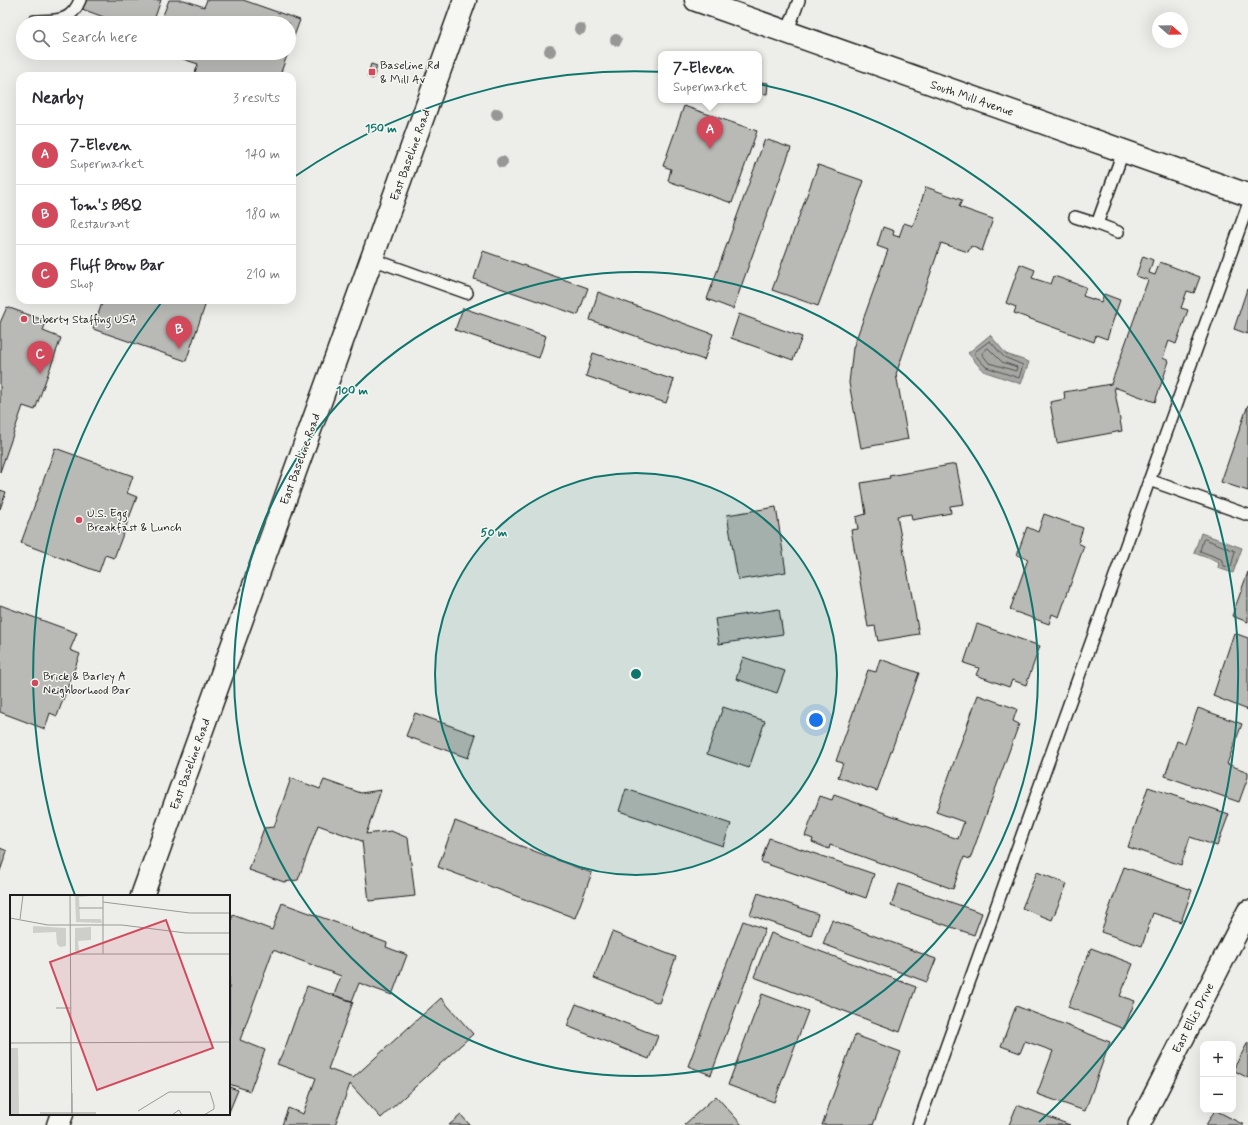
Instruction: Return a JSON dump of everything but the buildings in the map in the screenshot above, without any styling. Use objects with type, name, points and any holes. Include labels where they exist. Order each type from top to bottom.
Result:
[{"type":"main road","name":"East Baseline Road","points":[[142,895],[465,0]]},
{"type":"main road","name":"South Mill Avenue","points":[[696,0],[1248,195]]},
{"type":"main road","points":[[58,1125],[62,1115]]},
{"type":"street","name":"East Ellis Drive","points":[[1139,1125],[1248,911]]},
{"type":"lane","points":[[69,16],[76,9],[80,0]]},
{"type":"lane","points":[[787,33],[799,0]]},
{"type":"lane","points":[[1097,224],[1123,152]]},
{"type":"lane","points":[[918,1125],[1248,205]]},
{"type":"lane","points":[[1075,217],[1118,232]]},
{"type":"lane","points":[[372,259],[467,293]]},
{"type":"lane","points":[[1149,480],[1248,515]]},
{"type":"water","points":[[990,335],[1006,354],[1029,362],[1021,384],[983,371],[968,353]]},
{"type":"water","points":[[1201,533],[1242,548],[1233,573],[1218,568],[1219,562],[1194,553]]},
{"type":"place","name":"Baseline Rd & Mill Av","points":[[372,72]]},
{"type":"place","name":"7-Eleven","points":[[710,149]]},
{"type":"place","name":"Liberty Staffing USA","points":[[24,319]]},
{"type":"place","name":"Tom's BBQ","points":[[179,349]]},
{"type":"place","name":"Fluff Brow Bar","points":[[40,374]]},
{"type":"place","name":"U.S. Egg Breakfast & Lunch","points":[[79,520]]},
{"type":"place","name":"Brick & Barley A Neighborhood Bar","points":[[35,683]]}]
